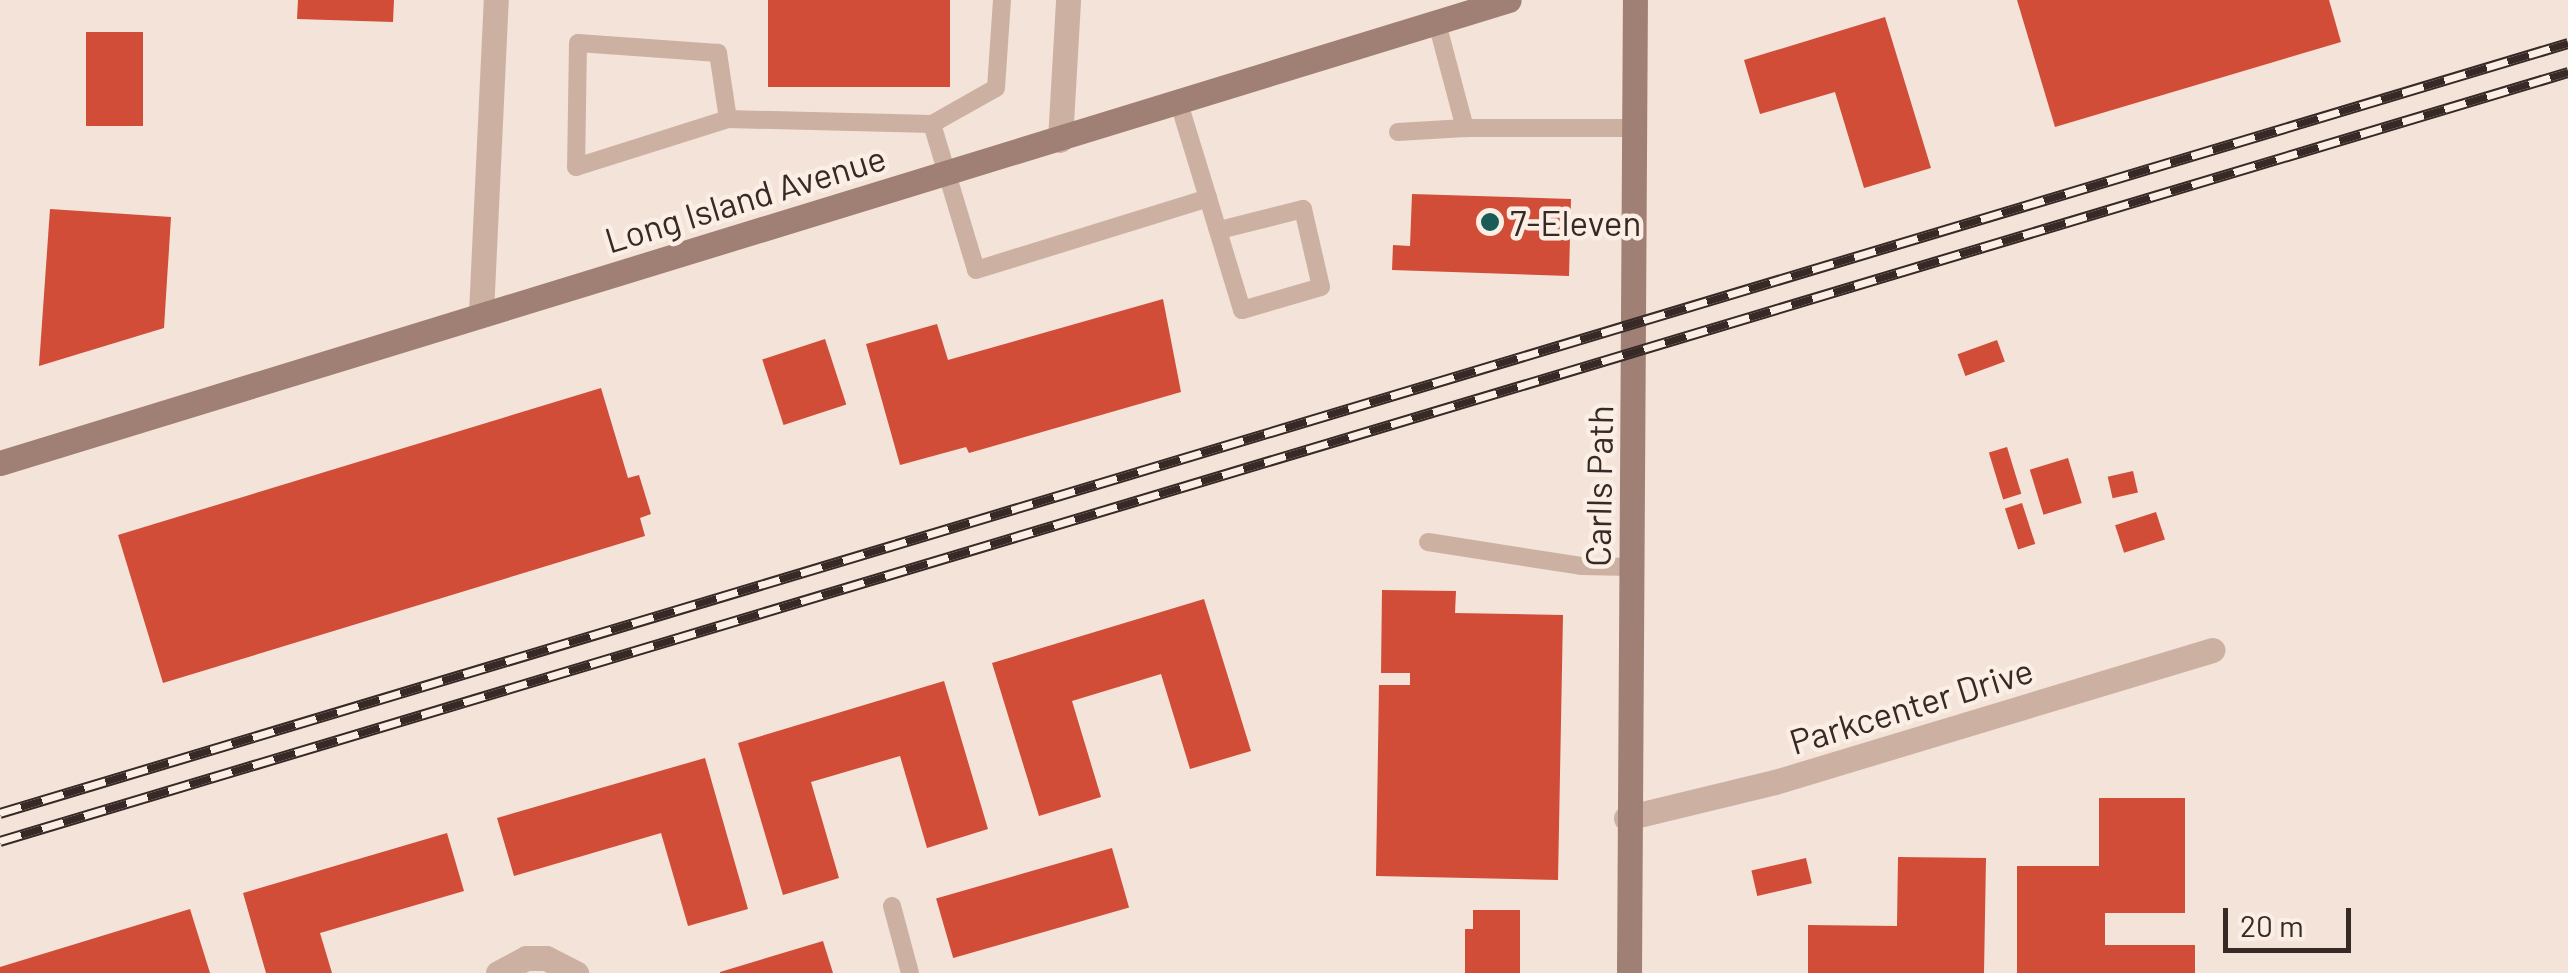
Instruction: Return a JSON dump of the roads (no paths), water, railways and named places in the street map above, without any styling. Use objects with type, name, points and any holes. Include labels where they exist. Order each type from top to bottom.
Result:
[{"type":"street","points":[[480,313],[496,0]]},
{"type":"street","points":[[1060,140],[1068,0]]},
{"type":"street","name":"Long Island Avenue","points":[[0,463],[1509,0]]},
{"type":"street","name":"Carlls Path","points":[[1629,973],[1626,818],[1633,567],[1635,0]]},
{"type":"street","name":"Parkcenter Drive","points":[[1626,818],[1775,782],[2213,650]]},
{"type":"street","points":[[498,973],[526,958],[546,958],[576,973]]},
{"type":"lane","points":[[728,119],[718,53],[578,43],[576,166],[728,119],[932,124],[996,88],[1002,0]]},
{"type":"lane","points":[[1437,23],[1465,128]]},
{"type":"lane","points":[[1179,103],[1242,310],[1321,288],[1303,210],[1220,230]]},
{"type":"lane","points":[[932,124],[976,270],[1208,198]]},
{"type":"lane","points":[[1398,132],[1635,128]]},
{"type":"lane","points":[[1428,542],[1580,566],[1633,567]]},
{"type":"lane","points":[[892,906],[910,973]]},
{"type":"railway","points":[[0,813],[2568,43]]},
{"type":"railway","points":[[0,841],[2568,72]]},
{"type":"place","name":"7-Eleven","points":[[1490,222]]}]
